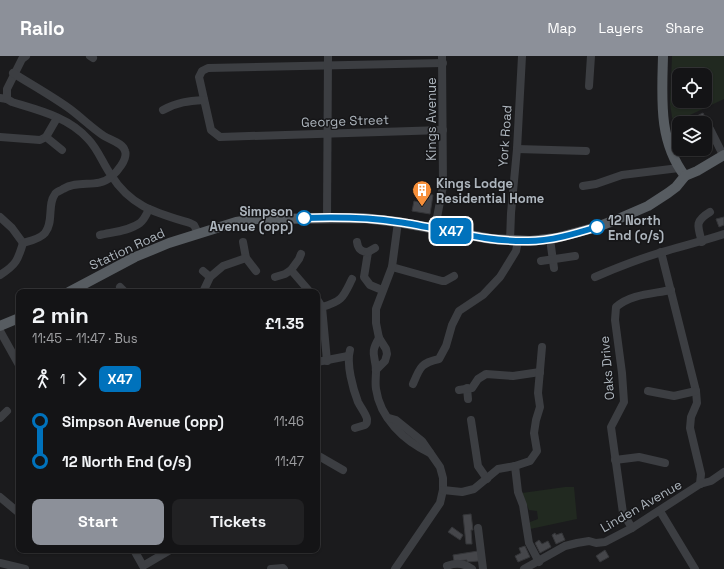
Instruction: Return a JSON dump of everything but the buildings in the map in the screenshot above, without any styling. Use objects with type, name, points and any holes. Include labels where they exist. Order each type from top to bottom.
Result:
[{"type":"main road","points":[[663,56],[663,120],[668,145],[682,172],[697,171],[723,155]]},
{"type":"main road","name":"Station Road","points":[[75,289],[135,257],[169,243],[198,233],[243,221],[269,219],[363,218],[398,222],[491,239],[514,241],[550,239],[597,227],[636,212],[660,200],[676,187],[682,172]]},
{"type":"main road","points":[[0,326],[16,319]]},
{"type":"street","points":[[26,56],[22,59],[13,73],[4,98],[57,118],[73,126],[88,139],[112,177],[128,196],[149,209],[194,225],[198,233]]},
{"type":"street","points":[[327,218],[328,56]]},
{"type":"street","name":"York Road","points":[[414,384],[418,372],[425,363],[439,359],[446,346],[452,325],[459,311],[484,295],[500,277],[516,251],[511,213],[517,149],[522,56]]},
{"type":"street","points":[[589,86],[591,56]]},
{"type":"street","points":[[328,66],[443,59]]},
{"type":"street","name":"Kings Avenue","points":[[434,228],[443,186],[443,59]]},
{"type":"street","name":"George Street","points":[[328,66],[208,68],[202,71],[199,78],[211,130],[220,137],[443,130]]},
{"type":"street","points":[[13,73],[69,109],[103,136],[121,145],[125,150],[125,161],[112,177],[103,182],[90,184],[79,183],[68,186],[55,194],[49,224],[45,232],[35,239],[23,243]]},
{"type":"street","points":[[164,110],[172,105],[204,100]]},
{"type":"street","points":[[0,137],[40,140],[46,137],[57,118]]},
{"type":"street","points":[[712,133],[723,155]]},
{"type":"street","points":[[46,137],[62,150]]},
{"type":"street","points":[[517,149],[586,151]]},
{"type":"street","points":[[583,186],[596,184],[622,175],[682,172]]},
{"type":"street","points":[[100,235],[124,230],[141,222],[145,218],[149,209]]},
{"type":"street","points":[[702,242],[698,221],[710,212]]},
{"type":"street","points":[[0,217],[12,228],[23,243]]},
{"type":"street","points":[[376,370],[385,361],[387,354],[386,349],[379,338],[376,323],[376,309],[392,267],[398,222]]},
{"type":"street","points":[[595,278],[610,270],[661,252],[702,242],[724,234]]},
{"type":"street","points":[[550,239],[554,268]]},
{"type":"street","points":[[243,242],[246,258],[256,270]]},
{"type":"street","points":[[357,242],[362,252],[371,250],[364,277],[370,285],[382,290]]},
{"type":"street","points":[[0,275],[11,267],[19,257],[23,243]]},
{"type":"street","points":[[661,252],[696,391],[697,403],[691,417],[690,428],[701,474],[700,484]]},
{"type":"street","points":[[275,277],[285,274],[291,270],[300,259],[301,254]]},
{"type":"street","points":[[541,261],[575,256]]},
{"type":"street","points":[[204,289],[210,277],[223,266],[246,258]]},
{"type":"street","points":[[392,267],[445,281],[454,276]]},
{"type":"street","points":[[291,270],[307,289]]},
{"type":"street","points":[[203,271],[210,277]]},
{"type":"street","points":[[322,307],[337,303],[345,293],[352,279]]},
{"type":"street","name":"Oaks Drive","points":[[632,528],[623,513],[611,427],[624,402],[615,320],[616,307],[624,300],[671,290]]},
{"type":"street","points":[[320,304],[322,307],[327,361]]},
{"type":"street","points":[[0,331],[16,360]]},
{"type":"street","points":[[379,338],[375,345],[373,354],[376,370],[376,391],[382,410],[389,418],[392,425],[416,446],[430,453],[440,467],[443,478],[443,490],[440,503],[395,569]]},
{"type":"street","points":[[443,490],[462,492],[474,489],[498,469],[515,466],[530,461],[537,451],[534,433],[540,407],[538,393],[542,347]]},
{"type":"street","points":[[320,362],[327,361],[349,353],[353,388],[359,404],[367,418],[365,425],[355,428]]},
{"type":"street","points":[[468,399],[463,389],[472,388],[478,379],[486,374],[513,376],[540,372]]},
{"type":"street","points":[[648,391],[674,396],[696,391]]},
{"type":"street","points":[[0,418],[8,411]]},
{"type":"street","points":[[471,420],[478,466],[487,479]]},
{"type":"street","points":[[320,457],[343,470]]},
{"type":"street","points":[[615,460],[639,457],[665,463]]},
{"type":"street","points":[[515,466],[518,492],[524,505],[529,543],[539,562]]},
{"type":"street","name":"Linden Avenue","points":[[524,569],[539,562],[565,546],[588,541],[596,543],[605,542],[660,511],[700,484],[711,481],[724,472]]},
{"type":"street","points":[[0,497],[16,510]]},
{"type":"street","points":[[660,511],[695,569]]},
{"type":"street","points":[[478,528],[483,569]]},
{"type":"street","points":[[135,553],[140,567],[165,553]]},
{"type":"street","points":[[0,563],[14,568],[25,569]]},
{"type":"street","points":[[447,566],[451,564],[464,564],[472,569]]},
{"type":"street","points":[[271,569],[284,569]]},
{"type":"shaded area","points":[[672,56],[724,56],[724,99],[712,105],[712,68],[672,68],[672,108],[705,108],[688,116],[672,117],[670,104]]},
{"type":"shaded area","points":[[574,487],[577,519],[530,529],[530,522],[538,519],[537,511],[529,510],[522,493]]},
{"type":"bus line","name":"X47","points":[[304,218],[363,218],[398,222],[491,239],[518,241],[556,238],[597,227]]},
{"type":"place","name":"Kings Lodge Residential Home","points":[[422,207]]},
{"type":"place","name":"Simpson Avenue (opp)","points":[[304,218]]},
{"type":"place","name":"12 North End (o/s)","points":[[597,227]]}]
